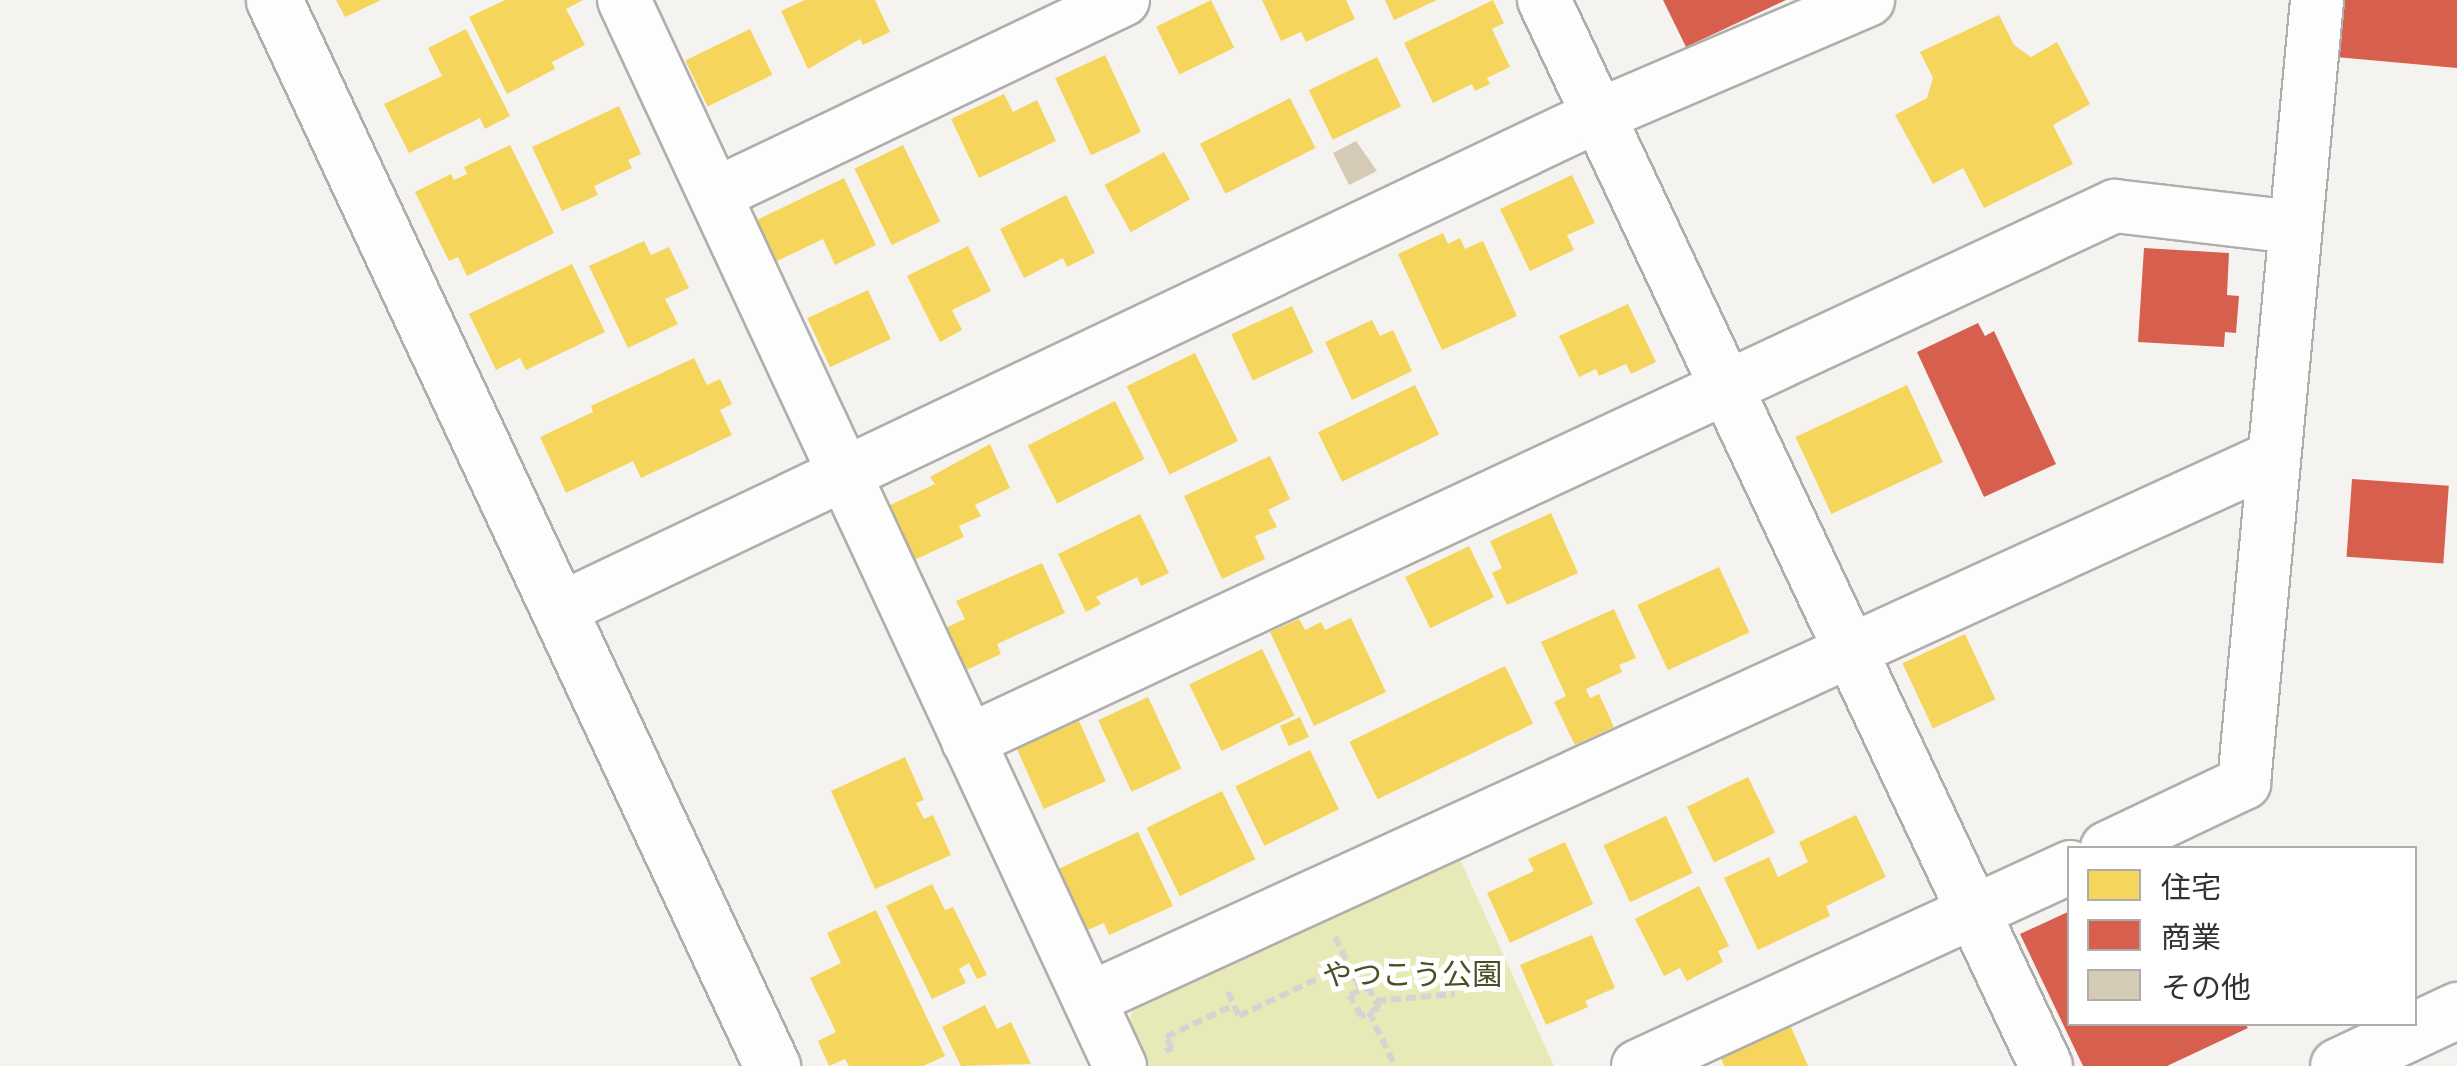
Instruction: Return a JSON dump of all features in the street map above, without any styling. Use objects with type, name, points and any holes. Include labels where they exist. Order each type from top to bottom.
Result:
[{"type":"street","points":[[274,0],[772,1066]]},
{"type":"street","points":[[624,0],[1089,999],[1138,1061]]},
{"type":"street","points":[[716,194],[1123,0]]},
{"type":"street","points":[[1544,0],[2046,1066]]},
{"type":"street","points":[[558,610],[1597,116],[1868,0]]},
{"type":"street","points":[[2111,846],[2244,783],[2317,0]]},
{"type":"street","points":[[968,742],[2115,206],[2295,227]]},
{"type":"street","points":[[1089,999],[2272,458]]},
{"type":"street","points":[[1638,1066],[2067,867]]},
{"type":"street","points":[[2338,1066],[2457,1010]]},
{"type":"path","points":[[1332,930],[1361,990]]},
{"type":"path","points":[[1228,992],[1240,1016],[1348,964]]},
{"type":"path","points":[[1368,987],[1376,1001],[1379,1008],[1361,1016],[1350,995],[1368,987]]},
{"type":"path","points":[[1376,1001],[1455,994]]},
{"type":"path","points":[[1138,1061],[1172,1048],[1166,1037],[1234,1005]]},
{"type":"path","points":[[1369,1012],[1395,1066]]},
{"type":"green space","name":"やつこう公園","points":[[1457,853],[1554,1066],[1140,1066],[1127,1037],[1134,999]]},
{"type":"building: 住宅","points":[[336,0],[381,0],[345,17]]},
{"type":"building: 住宅","points":[[505,0],[583,0],[566,9],[585,45],[552,62],[555,69],[507,94],[469,17]]},
{"type":"building: 住宅","points":[[805,0],[875,0],[890,32],[863,45],[860,39],[808,69],[781,11]]},
{"type":"building: 住宅","points":[[1211,0],[1234,48],[1179,74],[1156,27]]},
{"type":"building: 住宅","points":[[1262,0],[1346,0],[1355,19],[1306,42],[1301,32],[1281,41]]},
{"type":"building: 住宅","points":[[1385,0],[1437,0],[1394,20]]},
{"type":"building: 住宅","points":[[1493,0],[1504,23],[1492,29],[1510,67],[1487,78],[1490,84],[1475,91],[1472,84],[1433,103],[1404,43]]},
{"type":"building: 住宅","points":[[1999,15],[2014,45],[2031,57],[2057,42],[2090,104],[2053,125],[2073,164],[1984,208],[1963,168],[1933,184],[1895,115],[1927,98],[1933,78],[1920,52]]},
{"type":"building: 住宅","points":[[466,29],[510,116],[485,129],[480,118],[409,153],[384,104],[442,76],[428,48]]},
{"type":"building: 住宅","points":[[750,29],[772,75],[708,106],[685,61]]},
{"type":"building: 住宅","points":[[1105,55],[1141,132],[1091,155],[1055,78]]},
{"type":"building: 住宅","points":[[1377,57],[1401,106],[1333,140],[1309,90]]},
{"type":"building: 住宅","points":[[1004,94],[1013,112],[1037,100],[1056,141],[979,178],[951,119]]},
{"type":"building: 住宅","points":[[1290,98],[1315,148],[1225,194],[1200,144]]},
{"type":"building: 住宅","points":[[619,106],[641,154],[628,160],[632,168],[594,186],[598,195],[562,211],[532,147]]},
{"type":"building: 住宅","points":[[510,145],[554,233],[467,276],[458,257],[449,261],[415,192],[451,174],[454,180],[467,174],[464,167]]},
{"type":"building: 住宅","points":[[903,145],[940,221],[892,245],[854,169]]},
{"type":"building: 住宅","points":[[1164,152],[1190,199],[1131,232],[1105,185]]},
{"type":"building: 住宅","points":[[1572,175],[1595,223],[1567,235],[1574,250],[1530,271],[1500,209]]},
{"type":"building: 住宅","points":[[844,178],[876,245],[835,265],[823,239],[777,261],[757,220]]},
{"type":"building: 住宅","points":[[1066,195],[1095,253],[1067,267],[1063,258],[1024,278],[1000,229]]},
{"type":"building: 住宅","points":[[1443,233],[1448,244],[1460,238],[1465,249],[1483,241],[1517,316],[1442,350],[1398,254]]},
{"type":"building: 住宅","points":[[644,241],[651,255],[669,247],[689,288],[665,299],[678,324],[628,348],[589,266]]},
{"type":"building: 住宅","points":[[968,246],[991,291],[952,310],[962,330],[940,342],[907,276]]},
{"type":"building: 住宅","points":[[572,264],[605,332],[526,370],[520,358],[496,370],[469,314]]},
{"type":"building: 住宅","points":[[868,290],[891,339],[830,367],[807,318]]},
{"type":"building: 住宅","points":[[1628,304],[1656,362],[1631,374],[1626,364],[1599,376],[1596,369],[1579,377],[1559,336]]},
{"type":"building: 住宅","points":[[1292,306],[1314,352],[1253,381],[1231,334]]},
{"type":"building: 住宅","points":[[1372,320],[1380,336],[1393,330],[1412,371],[1352,400],[1325,342]]},
{"type":"building: 住宅","points":[[1195,353],[1238,441],[1170,474],[1127,386]]},
{"type":"building: 住宅","points":[[694,358],[707,385],[720,379],[732,404],[720,410],[732,435],[641,478],[633,461],[566,493],[540,437],[593,412],[591,406]]},
{"type":"building: 住宅","points":[[1415,385],[1439,434],[1342,482],[1318,432]]},
{"type":"building: 住宅","points":[[1907,385],[1943,462],[1831,514],[1796,437]]},
{"type":"building: 住宅","points":[[1115,401],[1145,459],[1057,503],[1028,445]]},
{"type":"building: 住宅","points":[[990,444],[1010,488],[975,505],[981,516],[959,526],[964,537],[912,561],[886,507],[935,484],[930,477]]},
{"type":"building: 住宅","points":[[1270,456],[1290,499],[1268,510],[1277,527],[1255,536],[1265,559],[1222,579],[1184,496]]},
{"type":"building: 住宅","points":[[1551,513],[1578,573],[1507,605],[1492,573],[1502,568],[1490,541]]},
{"type":"building: 住宅","points":[[1140,514],[1169,573],[1141,586],[1137,577],[1096,597],[1101,604],[1086,612],[1058,554]]},
{"type":"building: 住宅","points":[[1469,546],[1494,597],[1430,628],[1405,577]]},
{"type":"building: 住宅","points":[[1042,563],[1065,613],[997,644],[1001,654],[964,671],[945,628],[965,619],[956,601]]},
{"type":"building: 住宅","points":[[1719,567],[1749,632],[1668,670],[1637,605]]},
{"type":"building: 住宅","points":[[1614,609],[1636,658],[1619,665],[1622,672],[1586,689],[1590,698],[1599,694],[1614,727],[1575,745],[1554,702],[1566,696],[1541,642]]},
{"type":"building: 住宅","points":[[1351,618],[1386,692],[1314,726],[1270,632],[1299,619],[1305,630],[1321,622],[1325,630]]},
{"type":"building: 住宅","points":[[1965,634],[1995,699],[1933,728],[1902,663]]},
{"type":"building: 住宅","points":[[1262,649],[1294,716],[1222,751],[1189,685]]},
{"type":"building: 住宅","points":[[1505,666],[1533,724],[1378,799],[1350,742]]},
{"type":"building: 住宅","points":[[1148,697],[1181,769],[1132,792],[1098,720]]},
{"type":"building: 住宅","points":[[1300,717],[1309,737],[1289,746],[1280,726]]},
{"type":"building: 住宅","points":[[1079,721],[1106,781],[1044,809],[1017,749]]},
{"type":"building: 住宅","points":[[1310,750],[1339,809],[1264,846],[1235,786]]},
{"type":"building: 住宅","points":[[905,757],[924,800],[916,803],[924,819],[933,815],[951,855],[875,889],[831,791]]},
{"type":"building: 住宅","points":[[1748,777],[1775,833],[1714,863],[1687,807]]},
{"type":"building: 住宅","points":[[1222,791],[1255,859],[1180,896],[1147,828]]},
{"type":"building: 住宅","points":[[1856,815],[1886,877],[1826,906],[1830,916],[1758,950],[1724,878],[1769,857],[1778,877],[1808,862],[1799,842]]},
{"type":"building: 住宅","points":[[1666,816],[1693,873],[1630,902],[1603,845]]},
{"type":"building: 住宅","points":[[1138,832],[1173,906],[1109,935],[1104,923],[1085,931],[1056,870]]},
{"type":"building: 住宅","points":[[1565,842],[1593,904],[1510,943],[1487,893],[1534,871],[1528,859]]},
{"type":"building: 住宅","points":[[932,884],[945,910],[953,907],[987,975],[977,979],[969,963],[959,969],[966,983],[932,999],[886,906]]},
{"type":"building: 住宅","points":[[1699,886],[1729,946],[1718,951],[1723,962],[1687,981],[1680,968],[1664,976],[1635,919]]},
{"type":"building: 住宅","points":[[876,910],[945,1056],[923,1066],[849,1066],[845,1059],[829,1066],[818,1041],[836,1032],[810,978],[841,963],[827,933]]},
{"type":"building: 住宅","points":[[1592,935],[1615,988],[1585,1001],[1588,1007],[1546,1025],[1520,965]]},
{"type":"building: 住宅","points":[[985,1005],[997,1029],[1011,1022],[1031,1064],[961,1066],[942,1027]]},
{"type":"building: 住宅","points":[[1791,1027],[1808,1066],[1724,1066],[1721,1058]]},
{"type":"building: 商業","points":[[1663,0],[1786,0],[1686,47]]},
{"type":"building: 商業","points":[[2341,0],[2457,0],[2457,68],[2336,57]]},
{"type":"building: 商業","points":[[2144,248],[2229,253],[2227,295],[2239,296],[2236,333],[2225,332],[2224,347],[2138,342]]},
{"type":"building: 商業","points":[[1978,323],[1985,336],[1994,331],[2056,464],[1984,497],[1917,352]]},
{"type":"building: 商業","points":[[2352,479],[2449,486],[2443,564],[2347,557]]},
{"type":"building: 商業","points":[[2067,912],[2067,1026],[2248,1028],[2167,1066],[2083,1066],[2020,934]]},
{"type":"building: その他","points":[[1356,141],[1377,171],[1349,185],[1333,153]]}]
